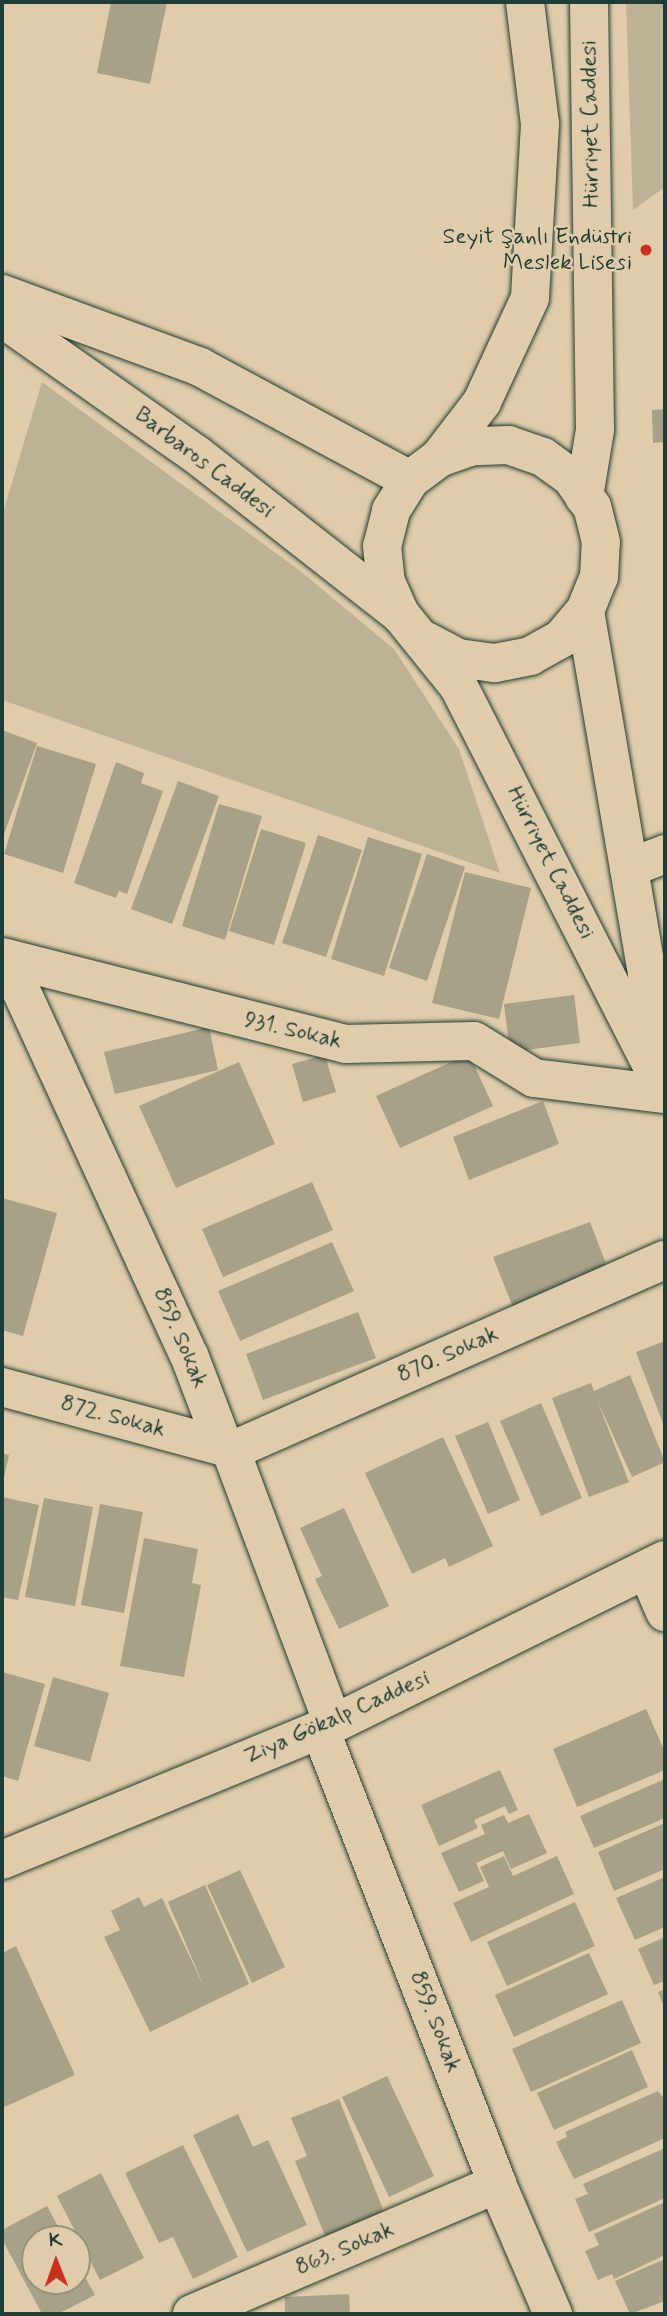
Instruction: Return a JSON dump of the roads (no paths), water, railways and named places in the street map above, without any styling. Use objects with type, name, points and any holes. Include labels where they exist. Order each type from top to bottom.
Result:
[{"type":"street","name":"Hürriyet Caddesi","points":[[525,2],[540,124],[530,298],[482,402],[391,511],[382,546],[386,582],[414,628],[459,687],[665,1092]]},
{"type":"street","name":"Hürriyet Caddesi","points":[[584,497],[594,430],[589,2]]},
{"type":"street","points":[[2,294],[200,367],[425,469],[473,446],[509,445],[543,457],[572,478],[592,507],[601,542],[599,578],[586,611],[562,638],[530,656],[495,663],[458,658],[414,628]]},
{"type":"street","name":"Barbaros Caddesi","points":[[2,318],[197,454],[414,628]]},
{"type":"street","points":[[586,611],[665,1083]]},
{"type":"street","points":[[629,868],[665,854]]},
{"type":"street","name":"931. Sokak","points":[[4,958],[346,1044],[474,1041],[534,1078],[665,1092]]},
{"type":"street","name":"859. Sokak","points":[[4,958],[189,1355],[228,1449],[326,1726],[497,2183],[553,2314]]},
{"type":"street","name":"870. Sokak","points":[[228,1449],[665,1260]]},
{"type":"street","name":"872. Sokak","points":[[2,1387],[228,1449]]},
{"type":"street","points":[[656,1565],[665,1612]]},
{"type":"street","name":"Ziya Gökalp Caddesi","points":[[2,1860],[326,1726],[656,1565]]},
{"type":"street","name":"863. Sokak","points":[[192,2314],[497,2183]]},
{"type":"place","name":"Seyit Şanlı Endüstri Meslek Lisesi","points":[[646,250]]}]
